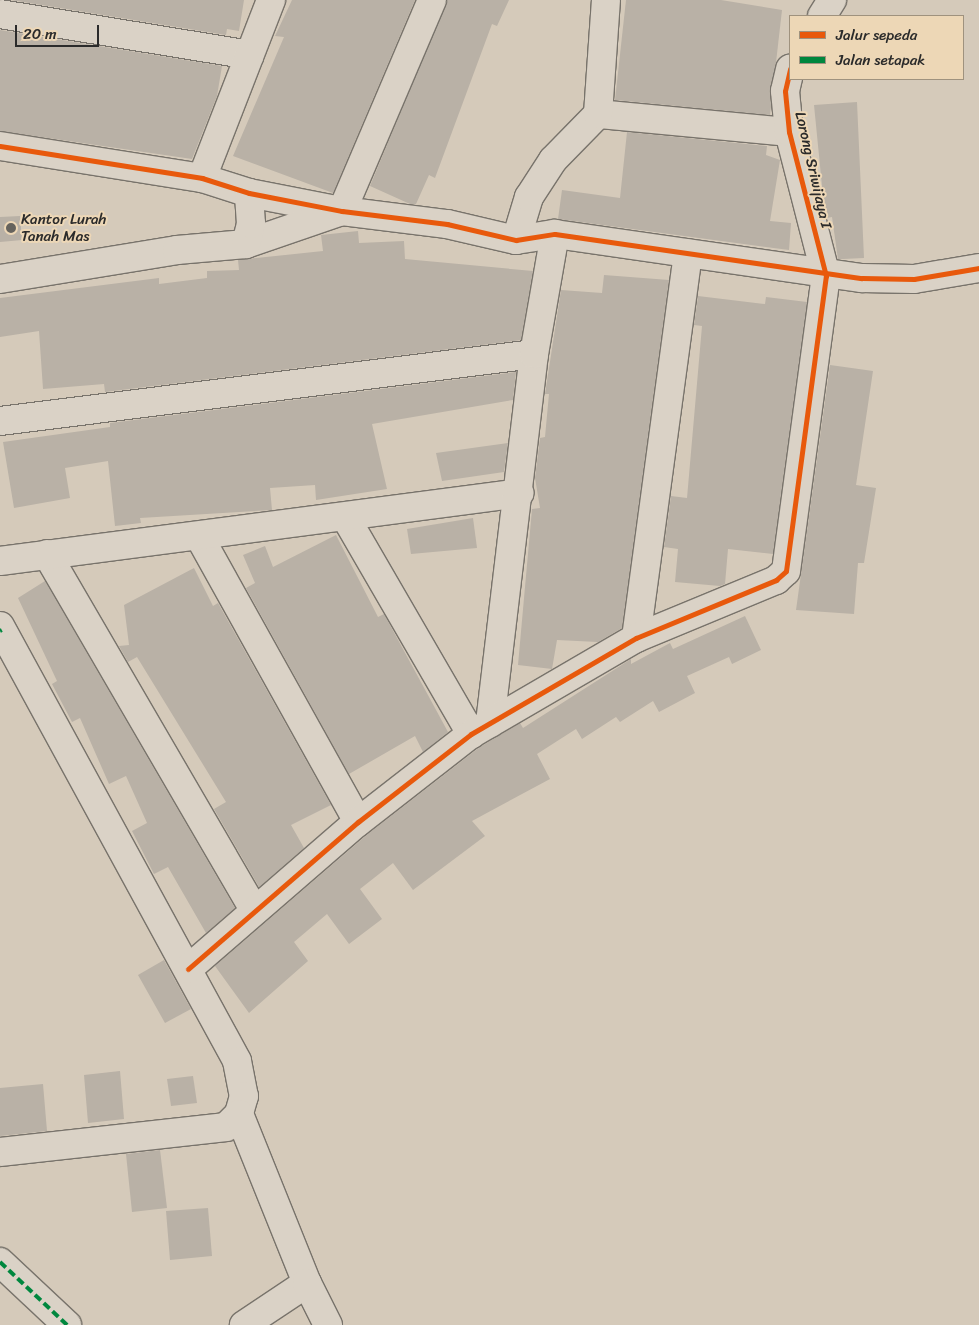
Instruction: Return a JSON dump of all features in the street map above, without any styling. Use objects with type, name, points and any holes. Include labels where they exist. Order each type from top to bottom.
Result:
[{"type":"street","points":[[202,178],[271,0]]},
{"type":"street","points":[[0,279],[176,250],[246,244],[342,211],[432,0]]},
{"type":"street","points":[[516,240],[529,196],[553,160],[598,114],[606,0]]},
{"type":"street","points":[[0,14],[250,55]]},
{"type":"street","name":"Lorong Sriwijaya I","points":[[789,73],[785,90],[789,132],[826,276]]},
{"type":"street","points":[[598,114],[789,132]]},
{"type":"street","points":[[0,146],[202,178],[249,193],[342,211],[447,224],[516,240],[555,234],[826,276],[914,279],[979,268]]},
{"type":"street","points":[[246,244],[251,224],[249,193]]},
{"type":"street","points":[[481,729],[520,493],[534,354],[555,234]]},
{"type":"street","points":[[636,638],[688,254]]},
{"type":"street","points":[[188,969],[254,909],[358,822],[481,729],[636,638],[776,580],[786,571],[826,276]]},
{"type":"street","points":[[0,421],[534,354]]},
{"type":"street","points":[[0,559],[346,518],[520,493]]},
{"type":"street","points":[[346,518],[481,729]]},
{"type":"street","points":[[199,536],[358,822]]},
{"type":"street","points":[[47,554],[254,909]]},
{"type":"street","points":[[0,1152],[217,1129],[231,1125],[239,1114],[244,1096],[237,1061],[1,629]]},
{"type":"street","points":[[239,1114],[307,1283],[328,1325]]},
{"type":"street","points":[[0,1262],[67,1325]]},
{"type":"street","points":[[244,1325],[307,1283]]},
{"type":"building","points":[[11,0],[244,0],[239,31],[227,29],[226,35]]},
{"type":"building","points":[[292,0],[415,0],[333,193],[233,156],[284,37],[275,36]]},
{"type":"building","points":[[447,0],[509,0],[497,26],[492,24],[435,178],[429,175],[416,204],[410,204],[370,186]]},
{"type":"building","points":[[626,0],[721,0],[782,10],[770,115],[615,100]]},
{"type":"building","points":[[0,30],[222,66],[217,96],[192,159],[0,131]]},
{"type":"building","points":[[857,102],[864,258],[838,259],[832,217],[827,218],[824,206],[814,105]]},
{"type":"building","points":[[627,132],[767,146],[766,155],[780,160],[770,221],[791,223],[789,250],[558,219],[562,190],[620,198]]},
{"type":"building","points":[[20,216],[22,240],[0,242],[0,217]]},
{"type":"building","points":[[358,231],[359,243],[404,241],[405,259],[533,271],[521,340],[105,392],[104,384],[43,389],[39,331],[0,337],[0,298],[159,278],[159,284],[207,278],[207,271],[239,270],[238,260],[323,251],[321,235]]},
{"type":"building","points":[[604,275],[669,280],[622,628],[598,642],[557,640],[552,669],[518,665],[532,509],[540,508],[535,478],[540,438],[545,437],[549,394],[545,394],[561,290],[602,293]]},
{"type":"building","points":[[698,296],[765,304],[766,297],[807,302],[773,554],[728,549],[725,584],[720,586],[675,582],[678,549],[664,547],[671,496],[687,498],[702,326],[694,325]]},
{"type":"building","points":[[830,365],[873,371],[856,485],[876,488],[864,563],[858,563],[854,614],[796,610]]},
{"type":"building","points":[[516,372],[513,400],[372,424],[387,489],[316,500],[315,485],[270,488],[272,510],[140,518],[141,523],[115,526],[108,461],[65,468],[70,498],[14,508],[3,442],[110,427],[110,423]]},
{"type":"building","points":[[508,443],[504,472],[442,481],[436,453]]},
{"type":"building","points":[[473,518],[477,548],[411,554],[407,529]]},
{"type":"building","points":[[336,535],[378,617],[384,614],[448,732],[423,752],[415,736],[349,774],[246,588],[255,583],[243,555],[265,546],[273,567]]},
{"type":"building","points":[[194,568],[213,606],[218,603],[331,805],[291,825],[304,848],[259,887],[214,809],[226,802],[137,657],[128,662],[119,646],[129,645],[124,605]]},
{"type":"building","points":[[45,581],[235,908],[206,933],[168,867],[154,874],[132,831],[147,823],[126,776],[109,784],[80,718],[72,722],[52,684],[57,681],[18,598]]},
{"type":"building","points":[[745,616],[761,650],[732,664],[729,657],[687,676],[695,693],[659,712],[653,701],[620,722],[616,717],[582,739],[576,729],[537,754],[550,779],[472,821],[485,836],[413,890],[393,863],[360,889],[382,919],[349,944],[327,914],[294,942],[308,961],[249,1013],[215,966],[368,834],[480,747],[520,723],[523,728],[631,659],[631,664],[670,643],[673,649]]},
{"type":"building","points":[[164,960],[191,1009],[165,1023],[138,975]]},
{"type":"building","points":[[120,1071],[124,1119],[88,1123],[84,1075]]},
{"type":"building","points":[[193,1076],[197,1103],[171,1106],[167,1079]]},
{"type":"building","points":[[43,1084],[47,1131],[0,1136],[0,1088]]},
{"type":"building","points":[[160,1150],[167,1208],[132,1212],[126,1154]]},
{"type":"building","points":[[208,1208],[212,1256],[170,1260],[166,1211]]},
{"type":"marked path","points":[[0,1262],[67,1325]]},
{"type":"cycle path","points":[[188,969],[358,822],[471,734],[636,638],[776,580],[786,571],[826,276],[789,132],[785,91],[789,73]]},
{"type":"cycle path","points":[[0,146],[202,178],[249,193],[342,211],[447,224],[516,240],[555,234],[862,278],[914,279],[979,268]]},
{"type":"place","name":"Kantor Lurah Tanah Mas","points":[[11,228]]}]
